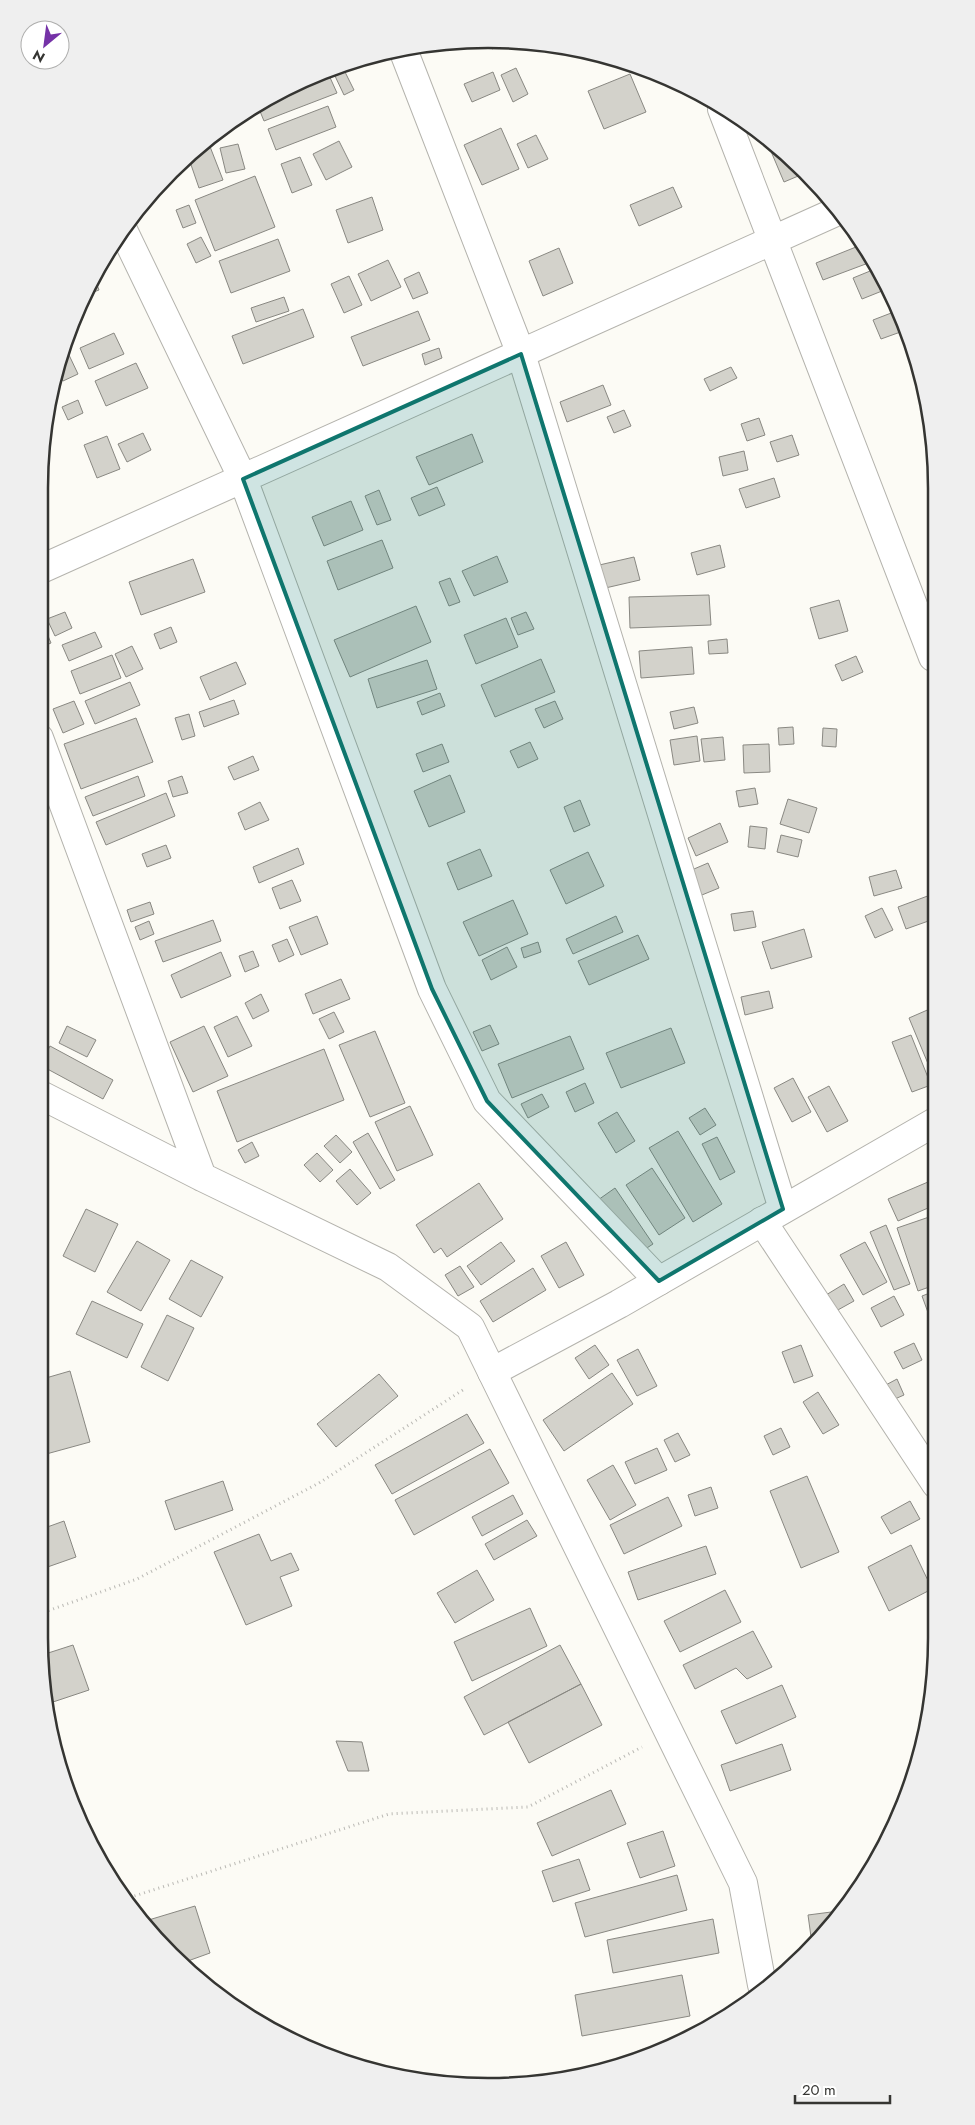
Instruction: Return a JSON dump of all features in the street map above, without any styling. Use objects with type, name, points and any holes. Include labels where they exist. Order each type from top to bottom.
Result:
[{"type":"street","points":[[405,55],[521,354],[772,1215],[928,1471]]},
{"type":"street","points":[[725,117],[928,644]]},
{"type":"street","points":[[48,566],[832,214]]},
{"type":"street","points":[[126,237],[243,479],[432,989],[487,1101],[659,1281]]},
{"type":"street","points":[[48,762],[202,1177]]},
{"type":"street","points":[[48,1099],[202,1177],[388,1268],[470,1327],[743,1883],[761,1982]]},
{"type":"street","points":[[492,1372],[659,1281],[928,1126]]},
{"type":"path","points":[[48,1611],[136,1579],[318,1483],[492,1372]]},
{"type":"path","points":[[132,1897],[389,1814],[528,1807],[670,1733]]},
{"type":"highlighted area","points":[[521,354],[783,1209],[659,1281],[487,1101],[432,989],[243,479]]},
{"type":"building","points":[[516,68],[528,94],[513,102],[501,75]]},
{"type":"building","points":[[345,72],[354,90],[344,95],[335,76]]},
{"type":"building","points":[[493,72],[500,90],[472,102],[464,84]]},
{"type":"building","points":[[630,74],[646,112],[604,129],[588,91]]},
{"type":"building","points":[[330,77],[337,93],[264,121],[260,111],[293,93]]},
{"type":"building","points":[[328,106],[336,127],[276,150],[268,129]]},
{"type":"building","points":[[501,128],[519,169],[482,185],[464,145]]},
{"type":"building","points":[[536,135],[548,159],[528,168],[517,144]]},
{"type":"building","points":[[339,141],[352,167],[326,180],[313,154]]},
{"type":"building","points":[[238,144],[245,169],[226,173],[220,148]]},
{"type":"building","points":[[210,146],[223,180],[199,188],[190,163]]},
{"type":"building","points":[[771,151],[799,176],[784,182]]},
{"type":"building","points":[[300,157],[312,185],[292,193],[281,164]]},
{"type":"building","points":[[255,176],[275,227],[215,251],[195,200]]},
{"type":"building","points":[[673,187],[682,207],[639,226],[630,205]]},
{"type":"building","points":[[372,197],[383,230],[348,243],[336,210]]},
{"type":"building","points":[[189,205],[196,223],[183,228],[176,210]]},
{"type":"building","points":[[201,237],[211,256],[196,263],[187,244]]},
{"type":"building","points":[[278,239],[290,271],[231,293],[219,261]]},
{"type":"building","points":[[856,247],[866,264],[823,280],[816,263]]},
{"type":"building","points":[[559,248],[573,283],[543,296],[529,261]]},
{"type":"building","points":[[388,260],[401,287],[371,301],[358,274]]},
{"type":"building","points":[[870,271],[881,291],[862,299],[853,278]]},
{"type":"building","points":[[419,272],[428,293],[413,299],[404,279]]},
{"type":"building","points":[[349,276],[362,305],[344,313],[331,284]]},
{"type":"building","points":[[97,285],[99,290],[93,292]]},
{"type":"building","points":[[284,297],[289,311],[256,322],[251,308]]},
{"type":"building","points":[[303,309],[314,337],[243,364],[232,336]]},
{"type":"building","points":[[418,311],[430,340],[363,366],[351,337]]},
{"type":"building","points":[[891,313],[899,333],[881,339],[873,320]]},
{"type":"building","points":[[114,333],[124,354],[89,369],[80,348]]},
{"type":"building","points":[[439,348],[442,358],[425,365],[422,354]]},
{"type":"building","points":[[68,355],[78,374],[63,381],[61,377]]},
{"type":"building","points":[[136,363],[148,388],[106,406],[95,381]]},
{"type":"building","points":[[731,367],[737,378],[710,391],[704,379]]},
{"type":"building","points":[[603,385],[611,405],[567,422],[560,402]]},
{"type":"building","points":[[78,400],[83,413],[68,420],[62,407]]},
{"type":"building","points":[[624,410],[631,426],[614,433],[607,417]]},
{"type":"building","points":[[759,418],[765,435],[747,441],[741,424]]},
{"type":"building","points":[[143,433],[151,450],[127,462],[118,444]]},
{"type":"building","points":[[472,434],[483,462],[429,485],[416,457]]},
{"type":"building","points":[[792,435],[799,455],[777,462],[770,442]]},
{"type":"building","points":[[107,436],[120,469],[97,478],[84,445]]},
{"type":"building","points":[[744,451],[748,470],[723,476],[719,457]]},
{"type":"building","points":[[774,478],[780,497],[746,508],[739,489]]},
{"type":"building","points":[[437,487],[445,505],[419,516],[411,498]]},
{"type":"building","points":[[379,490],[391,520],[377,525],[365,496]]},
{"type":"building","points":[[351,501],[363,530],[324,546],[312,517]]},
{"type":"building","points":[[382,540],[393,568],[338,590],[327,561]]},
{"type":"building","points":[[720,545],[725,567],[697,575],[691,553]]},
{"type":"building","points":[[497,556],[508,582],[474,596],[462,571]]},
{"type":"building","points":[[634,557],[640,580],[601,589],[595,566]]},
{"type":"building","points":[[193,559],[205,592],[141,615],[129,582]]},
{"type":"building","points":[[450,578],[460,602],[449,606],[439,582]]},
{"type":"building","points":[[709,595],[711,625],[630,628],[629,597]]},
{"type":"building","points":[[839,600],[848,631],[819,639],[810,608]]},
{"type":"building","points":[[416,606],[431,642],[350,677],[334,640]]},
{"type":"building","points":[[65,612],[72,628],[55,636],[48,619]]},
{"type":"building","points":[[526,612],[534,629],[518,635],[511,618]]},
{"type":"building","points":[[506,618],[518,647],[476,664],[464,635]]},
{"type":"building","points":[[171,627],[177,642],[160,649],[154,634]]},
{"type":"building","points":[[95,632],[102,647],[69,661],[62,645]]},
{"type":"building","points":[[727,639],[728,653],[709,654],[708,641]]},
{"type":"building","points":[[132,646],[143,669],[126,677],[115,654]]},
{"type":"building","points":[[692,647],[694,674],[641,678],[639,651]]},
{"type":"building","points":[[112,655],[121,678],[80,694],[71,671]]},
{"type":"building","points":[[856,656],[863,672],[842,681],[835,665]]},
{"type":"building","points":[[541,659],[555,692],[495,717],[481,685]]},
{"type":"building","points":[[427,660],[437,689],[377,708],[368,679]]},
{"type":"building","points":[[236,662],[246,684],[210,700],[200,677]]},
{"type":"building","points":[[130,682],[140,705],[95,724],[85,701]]},
{"type":"building","points":[[440,693],[445,706],[422,715],[417,702]]},
{"type":"building","points":[[234,700],[239,714],[204,727],[199,712]]},
{"type":"building","points":[[74,701],[84,724],[63,733],[53,709]]},
{"type":"building","points":[[555,701],[563,719],[544,728],[535,709]]},
{"type":"building","points":[[694,707],[698,723],[674,729],[670,712]]},
{"type":"building","points":[[189,714],[195,736],[182,740],[175,718]]},
{"type":"building","points":[[136,718],[153,762],[81,789],[64,744]]},
{"type":"building","points":[[793,727],[794,744],[779,745],[778,728]]},
{"type":"building","points":[[823,728],[837,729],[836,747],[822,746]]},
{"type":"building","points":[[697,736],[700,761],[674,765],[670,740]]},
{"type":"building","points":[[723,737],[725,760],[704,762],[701,739]]},
{"type":"building","points":[[530,742],[538,759],[518,768],[510,751]]},
{"type":"building","points":[[442,744],[449,762],[423,772],[416,754]]},
{"type":"building","points":[[769,744],[770,772],[744,773],[743,745]]},
{"type":"building","points":[[253,756],[259,770],[234,780],[228,767]]},
{"type":"building","points":[[450,775],[465,812],[429,827],[414,791]]},
{"type":"building","points":[[138,776],[145,796],[93,816],[85,797]]},
{"type":"building","points":[[182,776],[188,793],[173,797],[168,781]]},
{"type":"building","points":[[755,788],[758,804],[739,807],[736,791]]},
{"type":"building","points":[[166,793],[175,816],[106,845],[96,822]]},
{"type":"building","points":[[788,799],[817,808],[809,833],[780,824]]},
{"type":"building","points":[[580,800],[590,825],[574,832],[564,807]]},
{"type":"building","points":[[260,802],[269,820],[245,830],[238,813]]},
{"type":"building","points":[[720,823],[728,842],[696,856],[688,838]]},
{"type":"building","points":[[750,826],[767,828],[765,849],[748,847]]},
{"type":"building","points":[[781,835],[802,840],[798,857],[777,852]]},
{"type":"building","points":[[166,845],[171,858],[147,867],[142,854]]},
{"type":"building","points":[[298,848],[304,864],[259,883],[253,867]]},
{"type":"building","points":[[480,849],[492,876],[458,890],[447,863]]},
{"type":"building","points":[[588,852],[604,886],[566,904],[550,870]]},
{"type":"building","points":[[708,863],[719,888],[697,897],[687,872]]},
{"type":"building","points":[[896,870],[902,888],[874,896],[869,877]]},
{"type":"building","points":[[292,880],[301,901],[280,909],[272,888]]},
{"type":"building","points":[[928,896],[928,921],[906,929],[898,907]]},
{"type":"building","points":[[513,900],[528,934],[479,956],[463,922]]},
{"type":"building","points":[[150,902],[154,914],[131,922],[127,910]]},
{"type":"building","points":[[882,908],[893,930],[875,938],[865,916]]},
{"type":"building","points":[[753,911],[756,927],[734,931],[731,914]]},
{"type":"building","points":[[317,916],[328,944],[301,955],[289,927]]},
{"type":"building","points":[[616,916],[623,932],[573,954],[566,939]]},
{"type":"building","points":[[213,920],[221,941],[163,962],[155,941]]},
{"type":"building","points":[[149,921],[154,934],[140,940],[135,927]]},
{"type":"building","points":[[804,929],[812,957],[771,969],[762,942]]},
{"type":"building","points":[[638,935],[649,959],[589,985],[578,961]]},
{"type":"building","points":[[287,939],[294,955],[279,962],[272,945]]},
{"type":"building","points":[[538,942],[541,952],[524,958],[521,948]]},
{"type":"building","points":[[507,947],[517,967],[491,980],[482,960]]},
{"type":"building","points":[[253,951],[259,966],[245,972],[239,956]]},
{"type":"building","points":[[221,952],[231,976],[181,998],[171,975]]},
{"type":"building","points":[[341,979],[350,999],[313,1014],[305,994]]},
{"type":"building","points":[[769,991],[773,1008],[745,1015],[741,997]]},
{"type":"building","points":[[261,994],[269,1011],[253,1019],[245,1003]]},
{"type":"building","points":[[928,1010],[928,1064],[909,1018]]},
{"type":"building","points":[[334,1012],[344,1032],[329,1039],[319,1019]]},
{"type":"building","points":[[237,1016],[252,1046],[228,1057],[214,1027]]},
{"type":"building","points":[[490,1025],[499,1044],[482,1051],[473,1032]]},
{"type":"building","points":[[67,1026],[96,1040],[87,1057],[59,1043]]},
{"type":"building","points":[[204,1026],[228,1076],[193,1092],[170,1042]]},
{"type":"building","points":[[671,1028],[685,1063],[621,1088],[606,1053]]},
{"type":"building","points":[[375,1031],[405,1103],[370,1117],[339,1045]]},
{"type":"building","points":[[911,1035],[928,1078],[928,1086],[912,1092],[892,1042]]},
{"type":"building","points":[[570,1036],[584,1069],[512,1098],[498,1064]]},
{"type":"building","points":[[50,1046],[113,1080],[103,1099],[48,1069],[48,1050]]},
{"type":"building","points":[[324,1049],[344,1100],[237,1142],[217,1091]]},
{"type":"building","points":[[793,1078],[811,1112],[792,1122],[774,1088]]},
{"type":"building","points":[[585,1083],[594,1103],[575,1112],[566,1092]]},
{"type":"building","points":[[829,1086],[848,1121],[827,1132],[808,1097]]},
{"type":"building","points":[[542,1094],[549,1107],[528,1118],[521,1104]]},
{"type":"building","points":[[410,1106],[433,1155],[397,1171],[375,1122]]},
{"type":"building","points":[[705,1108],[716,1125],[700,1135],[689,1118]]},
{"type":"building","points":[[617,1112],[635,1141],[616,1153],[598,1123]]},
{"type":"building","points":[[678,1131],[722,1204],[693,1222],[649,1148]]},
{"type":"building","points":[[368,1133],[395,1180],[380,1189],[353,1142]]},
{"type":"building","points":[[336,1135],[352,1152],[340,1163],[324,1146]]},
{"type":"building","points":[[717,1137],[735,1172],[720,1180],[702,1144]]},
{"type":"building","points":[[252,1142],[259,1156],[245,1163],[238,1150]]},
{"type":"building","points":[[317,1153],[333,1170],[320,1182],[304,1165]]},
{"type":"building","points":[[652,1168],[685,1218],[659,1235],[626,1185]]},
{"type":"building","points":[[350,1169],[371,1193],[357,1205],[336,1181]]},
{"type":"building","points":[[928,1182],[928,1208],[898,1221],[888,1199]]},
{"type":"building","points":[[479,1183],[503,1219],[447,1257],[441,1248],[434,1253],[416,1225]]},
{"type":"building","points":[[615,1188],[653,1244],[636,1255],[598,1200]]},
{"type":"building","points":[[86,1209],[118,1224],[95,1272],[63,1256]]},
{"type":"building","points":[[928,1217],[928,1287],[918,1291],[897,1228]]},
{"type":"building","points":[[886,1225],[910,1284],[894,1290],[870,1232]]},
{"type":"building","points":[[137,1241],[170,1260],[141,1311],[107,1292]]},
{"type":"building","points":[[501,1242],[515,1261],[481,1285],[467,1266]]},
{"type":"building","points":[[566,1242],[584,1275],[559,1288],[541,1256]]},
{"type":"building","points":[[865,1242],[887,1282],[863,1295],[840,1255]]},
{"type":"building","points":[[191,1260],[223,1277],[201,1317],[169,1299]]},
{"type":"building","points":[[460,1266],[474,1287],[458,1296],[445,1275]]},
{"type":"building","points":[[533,1268],[546,1290],[493,1322],[480,1301]]},
{"type":"building","points":[[844,1284],[854,1301],[836,1311],[826,1295]]},
{"type":"building","points":[[928,1294],[928,1312],[922,1296]]},
{"type":"building","points":[[894,1296],[904,1315],[881,1327],[871,1308]]},
{"type":"building","points":[[92,1301],[143,1324],[127,1358],[76,1334]]},
{"type":"building","points":[[167,1315],[194,1328],[168,1381],[141,1367]]},
{"type":"building","points":[[914,1343],[922,1360],[903,1369],[894,1352]]},
{"type":"building","points":[[595,1345],[609,1365],[589,1379],[575,1358]]},
{"type":"building","points":[[801,1345],[813,1376],[794,1383],[782,1352]]},
{"type":"building","points":[[638,1349],[657,1386],[637,1396],[617,1360]]},
{"type":"building","points":[[70,1371],[90,1442],[48,1454],[48,1377]]},
{"type":"building","points":[[612,1373],[633,1404],[564,1451],[543,1420]]},
{"type":"building","points":[[379,1374],[398,1396],[336,1447],[317,1424]]},
{"type":"building","points":[[897,1379],[904,1395],[888,1402],[882,1387]]},
{"type":"building","points":[[818,1392],[839,1425],[823,1434],[803,1402]]},
{"type":"building","points":[[467,1414],[484,1443],[392,1494],[375,1465]]},
{"type":"building","points":[[781,1428],[790,1447],[773,1455],[764,1436]]},
{"type":"building","points":[[678,1433],[690,1455],[675,1462],[664,1440]]},
{"type":"building","points":[[657,1448],[667,1470],[635,1484],[625,1462]]},
{"type":"building","points":[[490,1449],[509,1483],[414,1535],[395,1500]]},
{"type":"building","points":[[613,1465],[636,1505],[610,1520],[587,1480]]},
{"type":"building","points":[[807,1476],[839,1552],[801,1568],[770,1491]]},
{"type":"building","points":[[223,1481],[233,1510],[175,1530],[165,1501]]},
{"type":"building","points":[[711,1487],[718,1508],[695,1516],[688,1495]]},
{"type":"building","points":[[513,1495],[523,1514],[482,1536],[472,1517]]},
{"type":"building","points":[[668,1497],[682,1526],[624,1554],[610,1525]]},
{"type":"building","points":[[910,1501],[920,1519],[891,1534],[881,1517]]},
{"type":"building","points":[[527,1520],[537,1536],[494,1560],[485,1544]]},
{"type":"building","points":[[64,1521],[76,1557],[48,1567],[48,1527]]},
{"type":"building","points":[[259,1534],[271,1561],[291,1553],[299,1570],[280,1577],[292,1606],[246,1625],[214,1552]]},
{"type":"building","points":[[911,1545],[928,1581],[928,1591],[889,1611],[868,1567]]},
{"type":"building","points":[[706,1546],[716,1574],[638,1600],[628,1572]]},
{"type":"building","points":[[477,1570],[494,1600],[455,1623],[437,1593]]},
{"type":"building","points":[[725,1590],[741,1622],[680,1652],[664,1621]]},
{"type":"building","points":[[530,1608],[547,1646],[472,1681],[454,1642]]},
{"type":"building","points":[[753,1631],[772,1667],[747,1679],[736,1668],[695,1689],[683,1665]]},
{"type":"building","points":[[73,1645],[89,1690],[52,1702],[48,1653]]},
{"type":"building","points":[[560,1645],[581,1684],[484,1735],[464,1697]]},
{"type":"building","points":[[581,1684],[602,1725],[529,1763],[508,1722]]},
{"type":"building","points":[[782,1685],[796,1717],[736,1744],[721,1711]]},
{"type":"building","points":[[336,1741],[362,1742],[369,1771],[348,1771]]},
{"type":"building","points":[[782,1744],[791,1770],[730,1791],[721,1765]]},
{"type":"building","points":[[611,1790],[626,1824],[552,1856],[537,1823]]},
{"type":"building","points":[[663,1831],[675,1866],[640,1878],[627,1843]]},
{"type":"building","points":[[579,1859],[590,1890],[553,1902],[542,1871]]},
{"type":"building","points":[[677,1875],[687,1910],[585,1937],[575,1903]]},
{"type":"building","points":[[195,1906],[210,1953],[189,1961],[150,1920]]},
{"type":"building","points":[[831,1912],[811,1936],[808,1915]]},
{"type":"building","points":[[713,1919],[719,1953],[613,1973],[607,1940]]},
{"type":"building","points":[[682,1975],[690,2016],[582,2036],[575,1995]]}]
